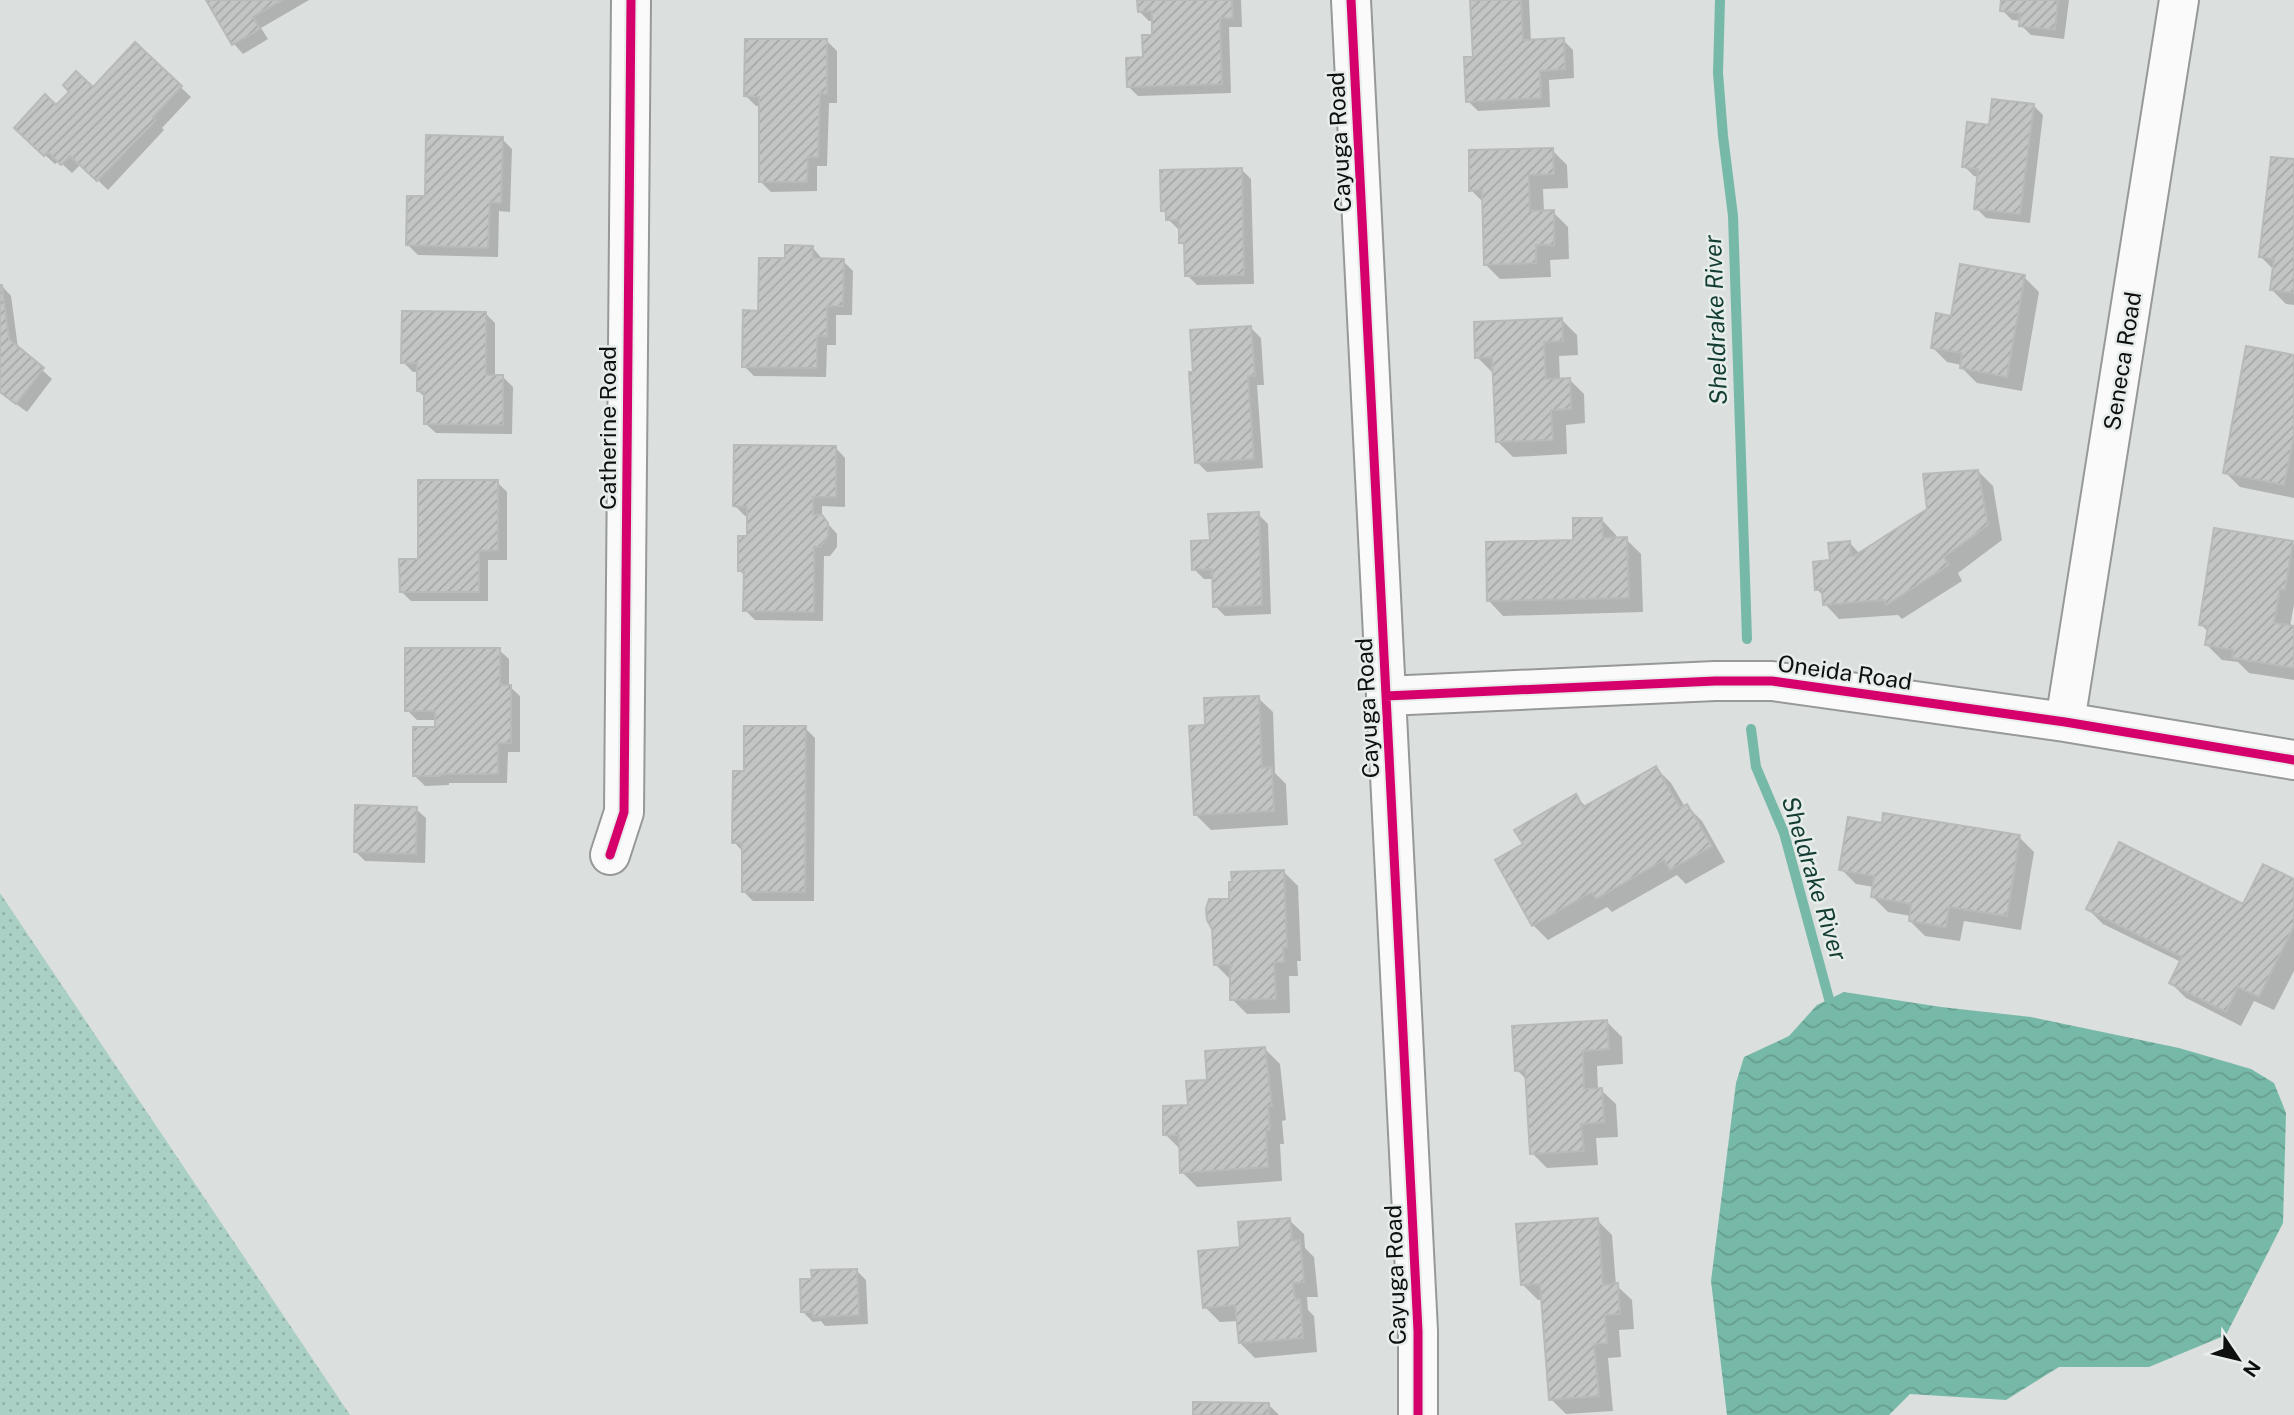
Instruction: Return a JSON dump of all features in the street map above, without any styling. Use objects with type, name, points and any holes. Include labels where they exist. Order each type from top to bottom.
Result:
[{"type":"street","name":"Catherine Road","points":[[610,855],[624,812],[631,0]]},
{"type":"street","name":"Cayuga Road","points":[[1351,0],[1418,1331],[1418,1415]]},
{"type":"street","name":"Seneca Road","points":[[2065,722],[2179,0]]},
{"type":"street","name":"Oneida Road","points":[[1386,696],[1772,681],[2065,722],[2294,760]]},
{"type":"shaded area","points":[[0,893],[350,1415],[0,1415]]},
{"type":"water","points":[[1844,992],[2031,1017],[2179,1048],[2251,1069],[2274,1083],[2286,1113],[2283,1223],[2226,1335],[2149,1367],[2059,1367],[2006,1400],[1910,1394],[1889,1415],[1727,1415],[1711,1281],[1736,1083],[1744,1057],[1789,1036],[1817,1005]]},
{"type":"building","points":[[206,0],[282,0],[253,17],[260,29],[232,45]]},
{"type":"building","points":[[1137,0],[1232,0],[1233,18],[1220,18],[1222,84],[1127,87],[1126,58],[1143,57],[1142,35],[1152,35],[1152,11],[1138,12]]},
{"type":"building","points":[[1470,0],[1521,0],[1523,40],[1564,38],[1565,69],[1540,71],[1541,98],[1466,102],[1464,57],[1473,57]]},
{"type":"building","points":[[2001,0],[2058,0],[2055,30],[2019,26],[2020,13],[2000,11]]},
{"type":"building","points":[[745,39],[827,39],[827,94],[820,93],[818,157],[808,157],[807,182],[759,182],[759,97],[744,96]]},
{"type":"building","points":[[135,42],[182,86],[153,117],[156,120],[97,181],[70,156],[61,165],[48,152],[44,156],[14,128],[45,94],[56,105],[69,92],[63,85],[76,71],[93,87]]},
{"type":"building","points":[[1992,99],[2034,104],[2020,214],[1974,209],[1978,169],[1962,167],[1967,122],[1989,125]]},
{"type":"building","points":[[426,135],[503,137],[501,203],[490,202],[488,248],[406,245],[407,196],[425,196]]},
{"type":"building","points":[[1553,148],[1554,174],[1529,175],[1530,211],[1554,210],[1554,245],[1536,245],[1536,263],[1484,265],[1482,190],[1469,191],[1469,150]]},
{"type":"building","points":[[2271,157],[2294,159],[2294,293],[2270,290],[2274,259],[2259,257]]},
{"type":"building","points":[[1242,168],[1244,275],[1185,276],[1184,243],[1179,243],[1179,220],[1166,220],[1166,211],[1161,211],[1160,170]]},
{"type":"building","points":[[785,245],[813,246],[813,258],[844,259],[843,306],[827,306],[827,336],[817,336],[817,368],[742,367],[743,310],[758,311],[759,258],[785,258]]},
{"type":"building","points":[[1960,264],[2025,275],[2007,377],[1960,368],[1962,353],[1931,348],[1936,313],[1951,316]]},
{"type":"building","points":[[0,285],[9,339],[44,368],[16,404],[0,392]]},
{"type":"building","points":[[402,311],[486,312],[486,375],[503,375],[503,425],[424,424],[424,392],[417,391],[417,363],[401,363]]},
{"type":"building","points":[[1562,318],[1563,341],[1544,342],[1546,379],[1570,378],[1571,409],[1551,410],[1553,440],[1496,442],[1492,357],[1475,358],[1474,322]]},
{"type":"building","points":[[1251,326],[1255,376],[1248,376],[1254,459],[1195,463],[1189,372],[1193,372],[1190,330]]},
{"type":"building","points":[[2246,346],[2294,355],[2294,436],[2284,485],[2223,473]]},
{"type":"building","points":[[734,445],[836,446],[836,497],[813,497],[813,515],[822,515],[828,523],[828,536],[820,547],[814,547],[814,612],[743,611],[744,571],[738,571],[738,536],[747,536],[747,507],[733,506]]},
{"type":"building","points":[[1978,470],[1988,525],[1944,557],[1949,565],[1886,605],[1884,600],[1823,605],[1822,589],[1815,590],[1813,562],[1830,560],[1828,543],[1850,541],[1851,556],[1854,556],[1927,509],[1923,474]]},
{"type":"building","points":[[418,480],[498,480],[498,550],[479,551],[479,592],[400,592],[399,559],[418,559]]},
{"type":"building","points":[[1259,512],[1262,605],[1213,607],[1212,569],[1192,570],[1191,541],[1210,540],[1208,514]]},
{"type":"building","points":[[1573,518],[1602,518],[1603,538],[1627,537],[1629,598],[1487,601],[1486,542],[1573,540]]},
{"type":"building","points":[[2214,528],[2293,541],[2285,590],[2280,589],[2274,623],[2294,626],[2294,668],[2232,658],[2233,650],[2205,645],[2208,626],[2199,625]]},
{"type":"building","points":[[405,648],[500,648],[500,685],[511,685],[511,743],[498,743],[498,774],[413,776],[413,727],[435,727],[435,711],[405,711]]},
{"type":"building","points":[[1259,696],[1262,768],[1272,767],[1274,811],[1194,815],[1189,726],[1205,725],[1204,698]]},
{"type":"building","points":[[744,726],[806,726],[805,892],[742,892],[742,843],[732,843],[733,771],[744,771]]},
{"type":"building","points":[[1656,766],[1680,808],[1687,804],[1712,846],[1670,870],[1664,860],[1596,899],[1592,892],[1532,926],[1495,860],[1523,844],[1514,830],[1576,794],[1583,807]]},
{"type":"building","points":[[355,805],[417,807],[416,854],[354,852]]},
{"type":"building","points":[[1883,813],[2020,835],[2007,916],[1949,907],[1946,927],[1909,921],[1911,904],[1871,897],[1874,876],[1839,870],[1848,817],[1882,823]]},
{"type":"building","points":[[2119,842],[2243,904],[2263,864],[2294,879],[2294,926],[2259,997],[2238,987],[2226,1012],[2169,983],[2182,957],[2086,909]]},
{"type":"building","points":[[1284,870],[1287,947],[1283,947],[1284,962],[1274,962],[1276,999],[1230,1000],[1232,965],[1214,965],[1212,929],[1207,920],[1206,909],[1209,899],[1229,899],[1231,872]]},
{"type":"building","points":[[1607,1020],[1609,1049],[1583,1051],[1584,1089],[1602,1088],[1604,1122],[1581,1124],[1584,1151],[1530,1154],[1525,1070],[1515,1071],[1512,1026]]},
{"type":"building","points":[[1265,1047],[1272,1106],[1268,1106],[1270,1130],[1266,1130],[1268,1167],[1180,1173],[1179,1135],[1163,1135],[1163,1106],[1188,1105],[1186,1081],[1207,1080],[1205,1051]]},
{"type":"building","points":[[1290,1218],[1292,1241],[1300,1240],[1304,1282],[1293,1283],[1295,1300],[1300,1299],[1303,1338],[1239,1343],[1235,1305],[1203,1308],[1198,1251],[1240,1247],[1238,1222]]},
{"type":"building","points":[[1598,1218],[1603,1285],[1618,1283],[1620,1314],[1605,1315],[1607,1343],[1594,1344],[1599,1396],[1549,1400],[1540,1284],[1521,1285],[1516,1224]]},
{"type":"building","points":[[857,1269],[859,1315],[813,1317],[813,1312],[801,1312],[800,1279],[812,1279],[811,1270]]},
{"type":"building","points":[[1193,1402],[1269,1403],[1269,1415],[1193,1415]]},
{"type":"waterway","name":"Sheldrake River","points":[[1720,0],[1718,73],[1733,216],[1747,639]]},
{"type":"waterway","name":"Sheldrake River","points":[[1751,729],[1756,767],[1784,833],[1829,999]]},
{"type":"cycle path","points":[[610,855],[624,812],[631,0]]},
{"type":"cycle path","points":[[1351,0],[1418,1331],[1418,1415]]},
{"type":"cycle path","points":[[1386,696],[1715,681],[1772,681],[2065,722],[2294,760]]}]
